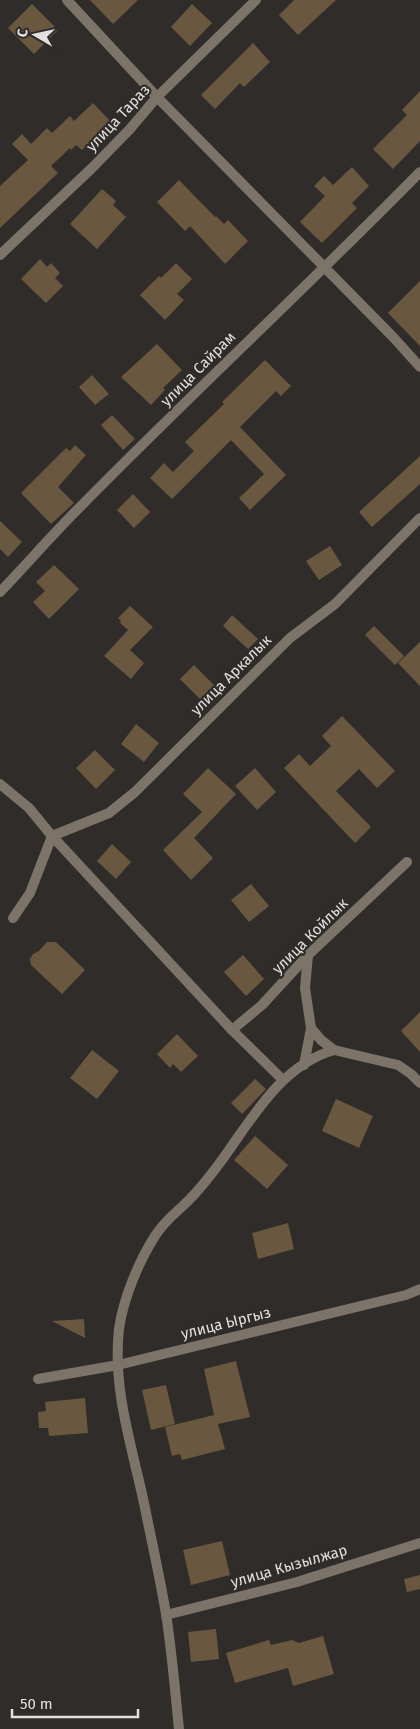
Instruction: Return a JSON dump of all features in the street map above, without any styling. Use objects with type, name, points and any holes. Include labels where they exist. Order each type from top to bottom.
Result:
[{"type":"street","points":[[67,0],[157,97],[420,366]]},
{"type":"street","name":"улица Тараз","points":[[0,255],[92,168],[130,129],[157,97],[256,0]]},
{"type":"street","name":"улица Сайрам","points":[[0,592],[77,510],[420,172]]},
{"type":"street","name":"улица Аркалык","points":[[52,836],[109,813],[135,792],[290,638],[335,604],[420,518]]},
{"type":"street","points":[[0,784],[29,808],[52,836],[232,1030],[283,1080]]},
{"type":"street","points":[[13,918],[30,893],[52,836]]},
{"type":"street","name":"улица Койлык","points":[[232,1030],[262,1005],[308,955],[407,862]]},
{"type":"street","points":[[304,1064],[311,1028],[305,988],[308,955]]},
{"type":"street","points":[[311,1028],[321,1040],[334,1050],[398,1066],[411,1074],[420,1083]]},
{"type":"street","points":[[179,1729],[166,1615],[138,1474],[125,1422],[118,1365],[119,1328],[127,1295],[155,1235],[167,1219],[189,1200],[259,1108],[283,1080],[319,1054],[334,1050]]},
{"type":"street","name":"улица Ыргыз","points":[[38,1379],[118,1365],[406,1295],[420,1289]]},
{"type":"street","name":"улица Кызылжар","points":[[166,1615],[297,1582],[420,1543]]},
{"type":"building","points":[[90,0],[138,0],[113,24]]},
{"type":"building","points":[[294,0],[336,0],[298,35],[279,15]]},
{"type":"building","points":[[32,4],[58,30],[34,54],[8,28]]},
{"type":"building","points":[[192,4],[212,23],[190,46],[171,27]]},
{"type":"building","points":[[253,43],[270,62],[244,87],[240,83],[215,109],[201,95]]},
{"type":"building","points":[[420,91],[420,141],[393,169],[373,149],[407,115],[402,110]]},
{"type":"building","points":[[93,103],[111,122],[82,150],[76,145],[71,150],[70,148],[51,166],[58,173],[0,228],[0,186],[28,160],[12,144],[22,134],[31,144],[47,128],[52,133],[70,116],[74,121]]},
{"type":"building","points":[[352,167],[369,186],[352,203],[357,208],[322,243],[300,222],[325,196],[314,186],[324,176],[333,185]]},
{"type":"building","points":[[179,180],[215,217],[224,224],[228,220],[248,241],[225,264],[190,226],[185,231],[157,202]]},
{"type":"building","points":[[102,189],[116,201],[113,205],[126,217],[97,249],[70,224]]},
{"type":"building","points":[[40,259],[47,267],[51,263],[60,273],[55,278],[63,286],[46,303],[21,279]]},
{"type":"building","points":[[176,263],[192,279],[177,294],[184,300],[165,320],[140,295],[159,276],[161,278]]},
{"type":"building","points":[[420,281],[420,346],[388,313]]},
{"type":"building","points":[[157,344],[182,370],[163,388],[165,390],[151,405],[121,377]]},
{"type":"building","points":[[265,360],[291,386],[281,396],[276,391],[240,427],[286,475],[250,510],[239,498],[264,474],[231,440],[172,499],[150,478],[164,463],[173,472],[194,451],[185,442]]},
{"type":"building","points":[[92,375],[109,394],[95,405],[79,387]]},
{"type":"building","points":[[112,415],[135,439],[123,450],[101,425]]},
{"type":"building","points":[[75,445],[86,455],[58,487],[74,503],[51,524],[21,493],[66,448],[70,451]]},
{"type":"building","points":[[420,456],[420,484],[372,527],[359,512]]},
{"type":"building","points":[[133,494],[150,512],[134,528],[117,510]]},
{"type":"building","points":[[0,521],[22,542],[8,557],[0,549]]},
{"type":"building","points":[[330,546],[342,565],[319,580],[306,561]]},
{"type":"building","points":[[54,565],[79,589],[49,619],[33,602],[45,591],[36,582]]},
{"type":"building","points":[[130,606],[153,627],[130,650],[144,663],[131,679],[104,656],[128,630],[120,623],[121,621],[118,618]]},
{"type":"building","points":[[232,615],[258,639],[248,649],[223,626]]},
{"type":"building","points":[[374,626],[404,656],[395,665],[365,635]]},
{"type":"building","points":[[420,642],[420,686],[398,663]]},
{"type":"building","points":[[194,665],[215,686],[201,700],[180,679]]},
{"type":"building","points":[[342,716],[395,771],[377,788],[359,769],[336,791],[371,827],[355,843],[284,768],[299,754],[310,766],[331,746],[322,736]]},
{"type":"building","points":[[136,724],[159,743],[144,762],[121,744]]},
{"type":"building","points":[[95,750],[115,770],[96,789],[76,768]]},
{"type":"building","points":[[208,768],[236,794],[194,838],[213,858],[191,880],[163,850],[202,812],[183,794]]},
{"type":"building","points":[[255,768],[276,792],[257,810],[235,786]]},
{"type":"building","points":[[112,844],[131,862],[116,879],[97,861]]},
{"type":"building","points":[[251,884],[269,906],[249,922],[231,900]]},
{"type":"building","points":[[47,942],[56,942],[85,970],[62,994],[31,965],[30,959],[33,954],[39,951]]},
{"type":"building","points":[[243,955],[264,979],[246,996],[224,972]]},
{"type":"building","points":[[420,1012],[420,1052],[401,1031]]},
{"type":"building","points":[[177,1034],[198,1056],[181,1072],[173,1064],[170,1068],[157,1054]]},
{"type":"building","points":[[92,1050],[119,1071],[97,1099],[70,1078]]},
{"type":"building","points":[[255,1079],[266,1089],[242,1114],[231,1103]]},
{"type":"building","points":[[336,1099],[373,1116],[359,1148],[322,1131]]},
{"type":"building","points":[[255,1136],[288,1165],[267,1189],[234,1160]]},
{"type":"building","points":[[288,1223],[294,1249],[258,1259],[252,1233]]},
{"type":"building","points":[[84,1319],[85,1338],[52,1321]]},
{"type":"building","points":[[236,1361],[250,1417],[218,1424],[225,1449],[182,1460],[180,1454],[172,1456],[165,1427],[214,1415],[204,1369]]},
{"type":"building","points":[[166,1385],[175,1424],[151,1430],[142,1390]]},
{"type":"building","points":[[85,1398],[88,1433],[49,1436],[48,1428],[39,1428],[38,1412],[46,1411],[45,1402]]},
{"type":"building","points":[[222,1541],[230,1575],[191,1585],[183,1550]]},
{"type":"building","points":[[420,1575],[420,1589],[407,1592],[404,1579]]},
{"type":"building","points":[[216,1629],[219,1659],[191,1662],[188,1632]]},
{"type":"building","points":[[323,1636],[334,1674],[293,1686],[288,1668],[235,1683],[226,1653],[269,1640],[271,1645],[292,1640],[299,1643]]}]
